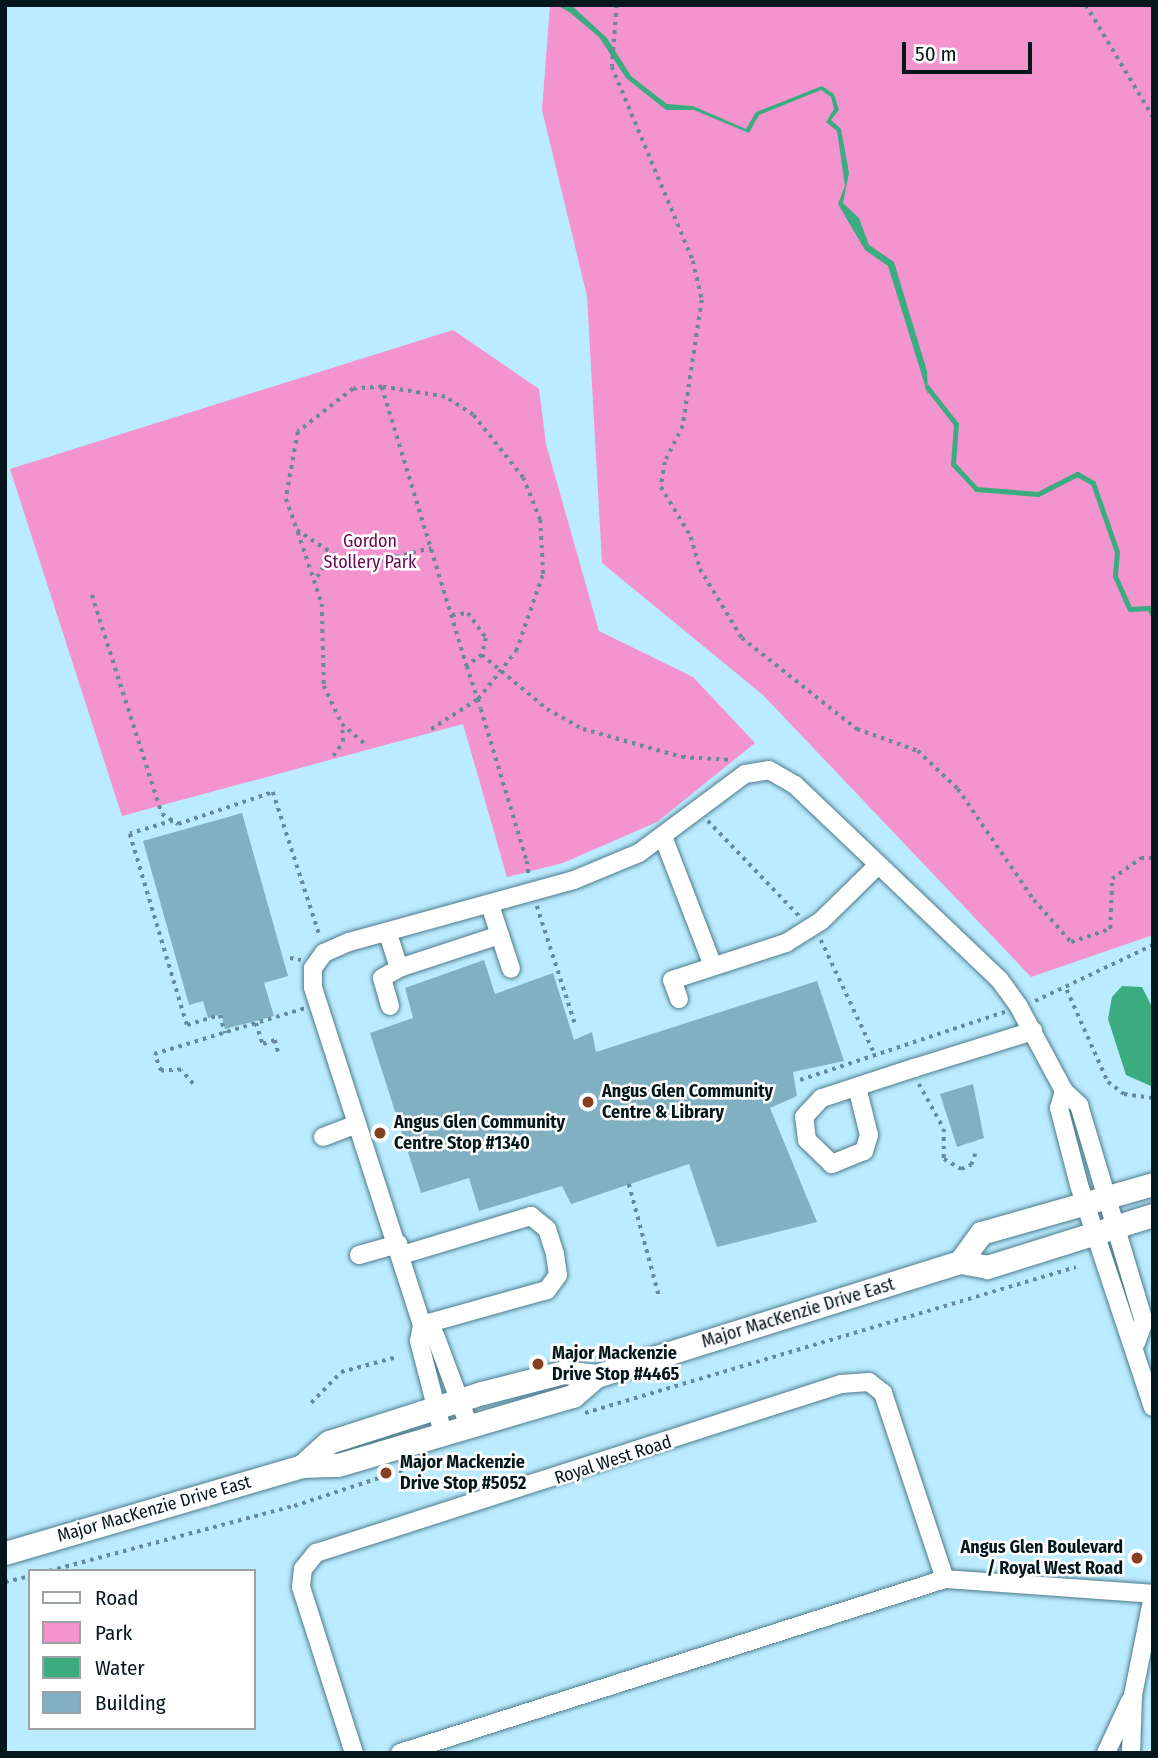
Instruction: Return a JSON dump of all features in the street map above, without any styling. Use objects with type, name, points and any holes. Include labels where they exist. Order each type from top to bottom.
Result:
[{"type":"main road","points":[[960,1262],[981,1233],[1153,1184]]},
{"type":"main road","name":"Major MacKenzie Drive East","points":[[5,1553],[302,1466],[338,1465],[573,1396],[596,1376],[960,1262],[987,1267],[1153,1215]]},
{"type":"main road","name":"Major MacKenzie Drive East","points":[[302,1466],[329,1442],[460,1401],[564,1372],[596,1376]]},
{"type":"street","points":[[443,1434],[419,1342],[423,1329],[320,1003],[313,968],[324,953],[533,892],[664,839],[745,774],[769,770],[795,785],[877,866],[999,979],[1019,1007],[1064,1091],[1079,1105],[1109,1197],[1108,1231],[1124,1329],[1136,1343],[1153,1407]]},
{"type":"street","points":[[664,839],[713,967]]},
{"type":"street","points":[[679,999],[672,980],[786,943],[821,921],[877,866]]},
{"type":"street","points":[[489,905],[511,969]]},
{"type":"street","points":[[388,934],[399,968]]},
{"type":"street","points":[[390,1006],[382,978],[399,968],[499,935]]},
{"type":"street","points":[[857,1087],[869,1135],[864,1151],[832,1164],[814,1153],[804,1117],[822,1098],[1032,1031]]},
{"type":"street","points":[[1064,1091],[1059,1108],[1086,1203],[1108,1231]]},
{"type":"street","points":[[323,1136],[357,1124]]},
{"type":"street","points":[[359,1255],[400,1250],[531,1216],[547,1230],[558,1275],[547,1290],[423,1329]]},
{"type":"street","points":[[423,1329],[435,1335],[469,1426]]},
{"type":"street","name":"Royal West Road","points":[[354,1753],[301,1587],[303,1569],[316,1553],[841,1384],[869,1382],[883,1394],[946,1579]]},
{"type":"street","points":[[400,1753],[946,1579],[1153,1595],[1133,1695],[1131,1753]]},
{"type":"street","points":[[1106,1753],[1133,1695]]},
{"type":"path","points":[[617,5],[612,66],[693,261],[702,300],[683,426],[665,462],[661,487],[735,626],[755,650],[857,729],[918,751],[958,789],[1034,900],[1071,942],[1110,929],[1112,879],[1141,858],[1153,858]]},
{"type":"path","points":[[1086,5],[1153,117]]},
{"type":"path","points":[[382,387],[575,1024]]},
{"type":"path","points":[[333,756],[343,742],[342,724],[324,686],[317,579],[286,499],[298,432],[353,389],[382,387],[435,394],[473,415],[523,478],[540,520],[543,574],[534,613],[498,673],[478,699],[431,729]]},
{"type":"path","points":[[297,530],[331,555],[371,563],[431,548]]},
{"type":"path","points":[[317,579],[331,555]]},
{"type":"path","points":[[92,595],[162,814],[173,821]]},
{"type":"path","points":[[452,615],[468,613],[481,623],[486,638],[482,655],[467,666]]},
{"type":"path","points":[[482,655],[498,673],[547,709],[621,743],[733,760]]},
{"type":"path","points":[[342,724],[367,746]]},
{"type":"path","points":[[225,1032],[220,1015],[187,1025],[130,834],[273,792],[324,953]]},
{"type":"path","points":[[800,1080],[1067,990],[1153,945]]},
{"type":"path","points":[[290,958],[303,960]]},
{"type":"path","points":[[1067,990],[1108,1082],[1124,1094],[1153,1098]]},
{"type":"path","points":[[193,1084],[181,1070],[161,1071],[154,1054],[320,1003]]},
{"type":"path","points":[[256,1023],[263,1044],[275,1040],[279,1055]]},
{"type":"path","points":[[919,1084],[944,1129],[944,1159],[961,1169],[971,1165],[975,1154]]},
{"type":"path","points":[[629,1184],[659,1296]]},
{"type":"path","points":[[312,1403],[341,1372],[397,1357]]},
{"type":"path","points":[[5,1582],[28,1576]]},
{"type":"green space","points":[[550,5],[1153,5],[1153,935],[1031,977],[763,695],[602,563],[587,296],[542,110]]},
{"type":"green space","name":"Gordon Stollery Park","points":[[453,330],[539,389],[546,444],[599,631],[693,677],[755,743],[657,822],[563,863],[507,877],[463,724],[122,816],[10,469]]},
{"type":"water","points":[[571,5],[607,38],[631,76],[667,104],[693,106],[746,129],[756,112],[822,86],[834,94],[839,110],[831,120],[841,129],[849,173],[843,203],[859,218],[869,245],[894,262],[927,371],[928,395],[888,266],[865,250],[838,204],[845,186],[837,131],[826,122],[834,109],[831,97],[821,90],[759,115],[749,133],[694,110],[666,110],[626,78],[599,37],[568,11]]},
{"type":"water","points":[[1122,986],[1142,987],[1153,1009],[1153,1087],[1126,1075],[1108,1019],[1112,997]]},
{"type":"building","points":[[242,813],[288,976],[264,983],[274,1016],[225,1029],[221,1014],[208,1018],[203,1001],[189,1005],[143,841]]},
{"type":"building","name":"Angus Glen Community Centre & Library","points":[[484,960],[495,994],[553,973],[574,1040],[592,1032],[596,1052],[817,981],[844,1061],[793,1072],[797,1096],[770,1108],[817,1222],[717,1247],[689,1164],[571,1204],[562,1186],[479,1211],[469,1178],[421,1193],[370,1033],[413,1018],[405,988]]},
{"type":"building","points":[[973,1084],[984,1138],[957,1147],[940,1094]]},
{"type":"waterway","points":[[562,5],[575,12]]},
{"type":"waterway","points":[[927,387],[956,424],[953,464],[976,489],[1038,494],[1077,474],[1093,483],[1117,552],[1115,576],[1130,609],[1149,608],[1153,615]]},
{"type":"place","name":"Angus Glen Community Centre & Library","points":[[588,1102]]},
{"type":"place","name":"Angus Glen Community Centre Stop #1340","points":[[380,1133]]},
{"type":"place","name":"Major Mackenzie Drive Stop #4465","points":[[538,1364]]},
{"type":"place","name":"Major Mackenzie Drive Stop #5052","points":[[386,1473]]},
{"type":"place","name":"Angus Glen Boulevard / Royal West Road","points":[[1137,1558]]}]
